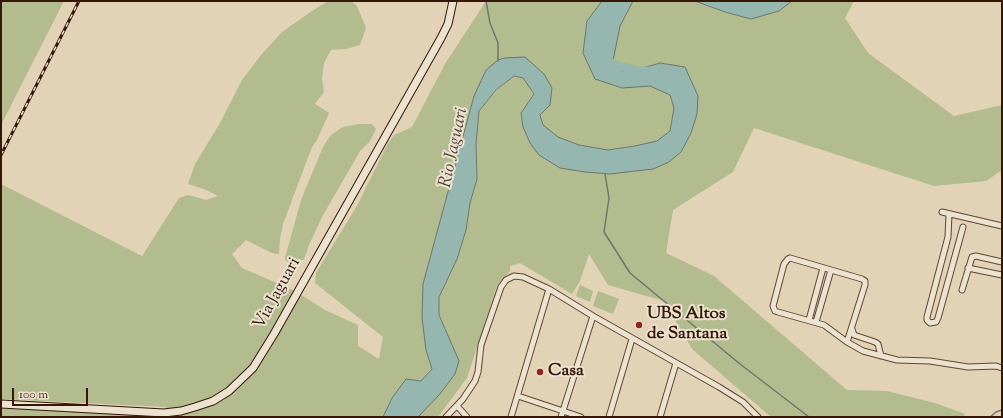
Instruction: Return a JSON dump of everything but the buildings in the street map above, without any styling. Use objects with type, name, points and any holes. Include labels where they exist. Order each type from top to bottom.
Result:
[{"type":"street","name":"Via Jaguari","points":[[1,404],[164,413],[181,411],[213,401],[229,391],[253,368],[274,334],[441,38],[448,24],[453,1]]},
{"type":"street","points":[[942,212],[1002,226]]},
{"type":"street","points":[[949,214],[948,237],[927,317],[927,320],[930,322],[936,322],[938,318],[963,227]]},
{"type":"street","points":[[948,237],[959,240]]},
{"type":"street","points":[[962,290],[973,256],[1002,262]]},
{"type":"street","points":[[847,342],[865,281],[790,258],[788,259],[784,264],[776,290],[773,306],[775,311],[824,325],[847,342],[863,351],[881,356],[897,360],[930,361],[968,367],[996,366],[1002,368]]},
{"type":"street","points":[[809,320],[823,268]]},
{"type":"street","points":[[968,268],[1002,275]]},
{"type":"street","points":[[816,322],[830,270]]},
{"type":"street","points":[[446,417],[472,388],[475,381],[478,372],[481,345],[503,283],[510,277],[519,276],[549,290],[743,402],[758,417]]},
{"type":"street","points":[[511,417],[549,290]]},
{"type":"street","points":[[562,414],[593,316]]},
{"type":"street","points":[[851,328],[854,335],[878,344],[881,356]]},
{"type":"street","points":[[609,417],[632,339]]},
{"type":"street","points":[[660,417],[676,363]]},
{"type":"street","points":[[518,396],[562,414],[581,417]]},
{"type":"street","points":[[457,406],[467,417]]},
{"type":"green space","points":[[1,1],[64,1],[1,125]]},
{"type":"green space","points":[[329,1],[351,1],[357,6],[366,28],[360,45],[346,49],[331,50],[324,63],[322,78],[324,92],[315,104],[329,113],[317,140],[312,147],[283,224],[279,254],[272,253],[246,240],[232,254],[242,268],[295,291],[325,310],[358,325],[358,346],[379,359],[383,337],[315,283],[316,273],[358,204],[388,143],[394,135],[412,127],[445,64],[486,1],[854,1],[845,18],[868,53],[954,116],[1002,105],[1002,170],[986,181],[934,186],[754,128],[733,172],[673,210],[666,253],[714,276],[847,390],[887,391],[935,403],[963,413],[966,417],[771,417],[692,349],[664,301],[608,285],[589,254],[580,281],[572,294],[520,263],[510,266],[510,271],[497,286],[467,378],[438,417],[1,417],[1,408],[168,416],[166,407],[1,399],[1,184],[142,256],[179,198],[188,195],[206,200],[218,196],[204,189],[188,184],[195,164],[220,123],[242,80],[261,55],[282,32]],"holes":[[[525,57],[549,105],[532,115],[528,102],[534,94],[523,78],[514,76],[496,91],[479,111],[476,144],[477,179],[475,186],[454,174],[474,96]]]},
{"type":"green space","points":[[358,124],[372,124],[376,129],[370,141],[360,151],[322,217],[304,259],[294,265],[285,260],[285,258],[301,200],[323,147],[331,135],[343,127]]},
{"type":"green space","points":[[580,285],[593,291],[590,302],[576,296]]},
{"type":"green space","points":[[598,291],[619,299],[613,314],[593,306]]},
{"type":"water","points":[[602,1],[633,1],[620,26],[613,61],[622,71],[632,71],[660,63],[685,67],[698,96],[697,114],[691,133],[681,152],[669,162],[653,169],[610,174],[560,168],[539,155],[530,143],[523,127],[521,113],[534,94],[523,78],[514,76],[496,90],[479,111],[476,144],[477,179],[470,203],[466,230],[457,259],[439,297],[439,315],[459,361],[455,374],[440,394],[418,417],[383,417],[392,398],[406,379],[421,381],[432,369],[426,350],[422,318],[423,284],[474,96],[486,70],[498,60],[504,58],[525,57],[544,74],[552,88],[550,105],[540,115],[543,125],[558,137],[579,145],[608,150],[635,146],[657,141],[670,131],[674,108],[670,95],[650,86],[622,88],[595,79],[583,53],[587,21]]},
{"type":"water","points":[[695,1],[792,1],[779,11],[751,19],[725,12]]},
{"type":"waterway","points":[[486,1],[490,23],[498,43],[498,61]]},
{"type":"waterway","name":"Rio Jaguari","points":[[609,60],[611,64],[638,71],[648,71]]},
{"type":"waterway","points":[[605,174],[609,198],[604,232],[630,273],[740,364],[809,417]]},
{"type":"waterway","points":[[990,417],[996,412],[1002,410]]},
{"type":"railway","points":[[1,155],[79,1]]},
{"type":"place","name":"UBS Altos de Santana","points":[[639,325]]},
{"type":"place","name":"Casa","points":[[540,372]]}]
